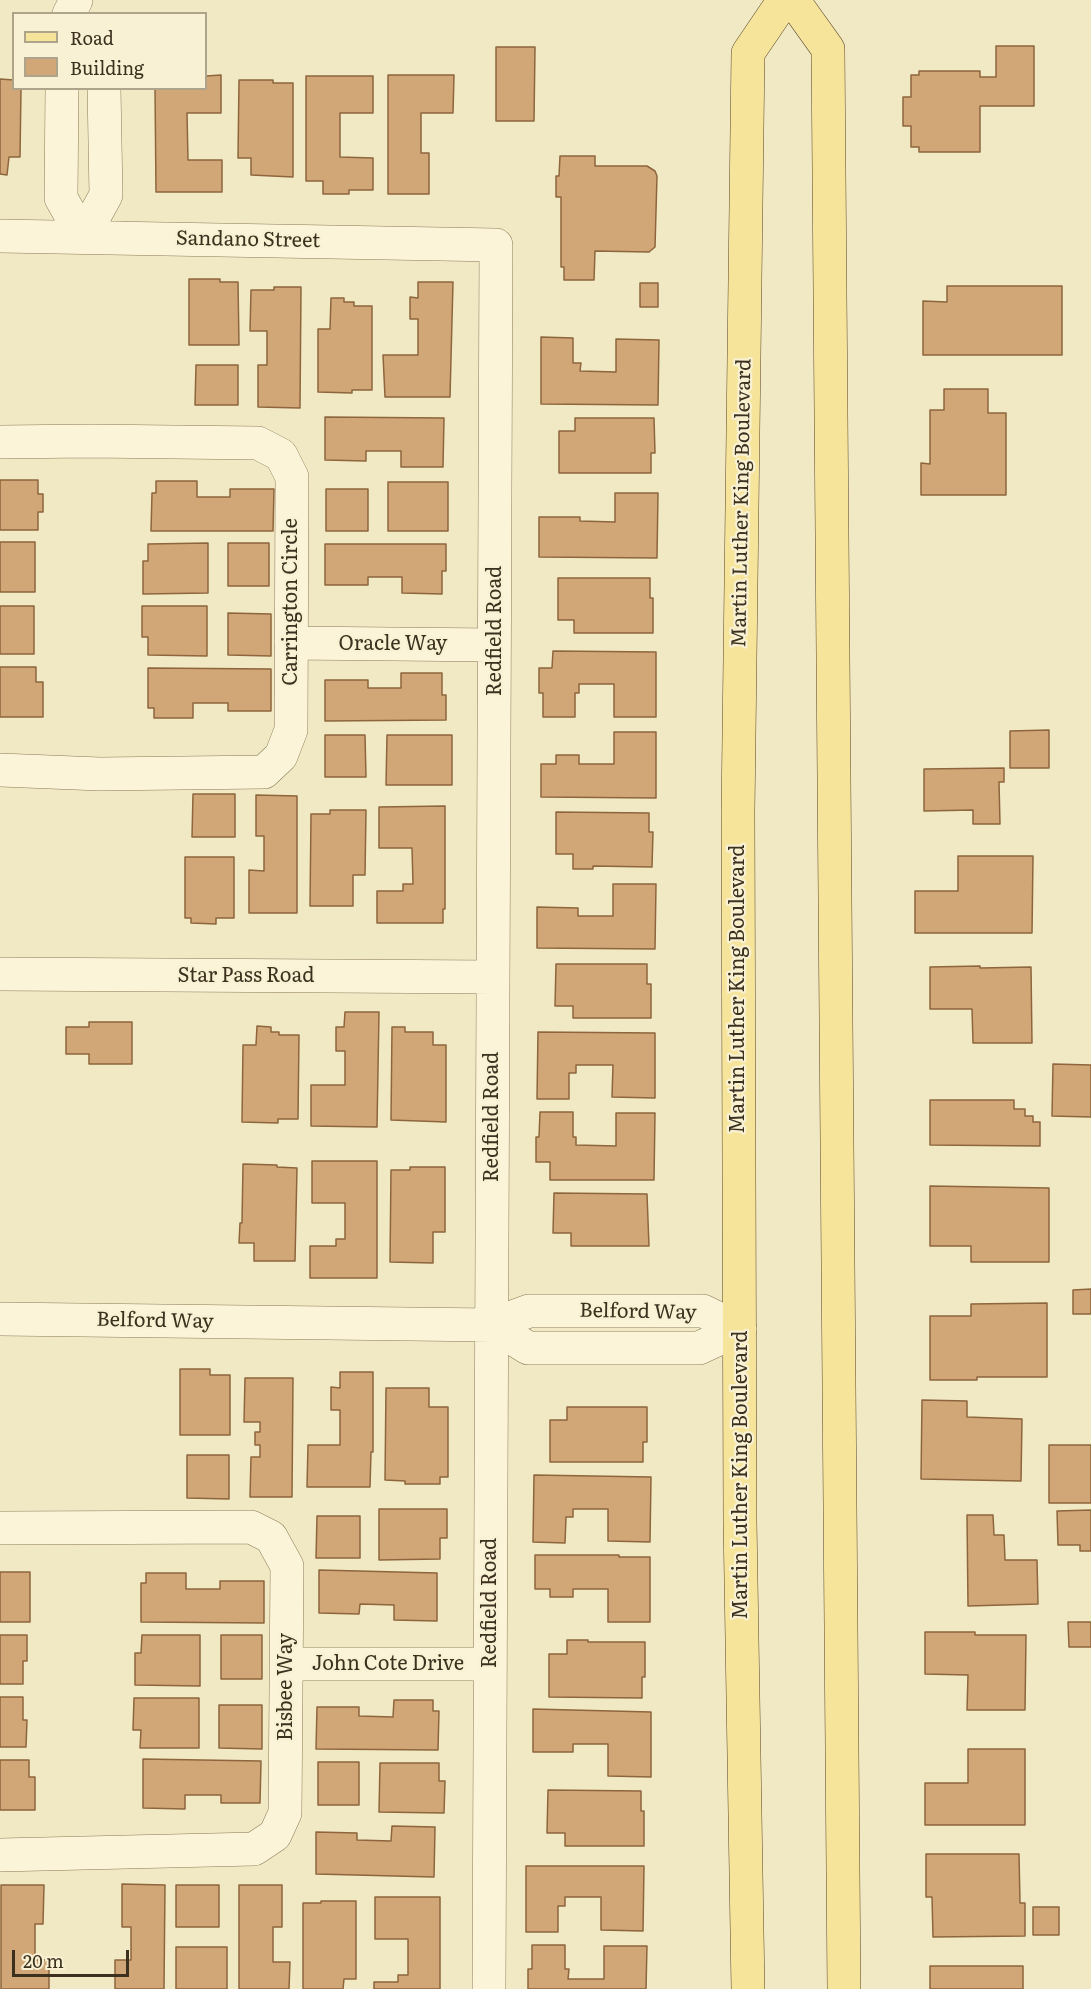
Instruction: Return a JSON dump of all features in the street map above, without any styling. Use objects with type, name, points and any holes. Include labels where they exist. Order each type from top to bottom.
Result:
[{"type":"main road","name":"Martin Luther King Boulevard","points":[[748,1989],[740,1521],[738,812],[748,53],[784,0]]},
{"type":"main road","points":[[794,0],[828,49],[844,1989]]},
{"type":"street","points":[[62,90],[61,198],[83,237]]},
{"type":"street","points":[[83,237],[106,195],[104,90]]},
{"type":"street","name":"Sandano Street","points":[[0,236],[496,244]]},
{"type":"street","name":"Redfield Road","points":[[489,1989],[496,244]]},
{"type":"street","name":"Carrington Circle","points":[[0,442],[258,443],[281,455],[291,477],[291,730],[281,756],[264,772],[100,774],[0,770]]},
{"type":"street","name":"Oracle Way","points":[[291,643],[495,645]]},
{"type":"street","name":"Star Pass Road","points":[[0,974],[492,977]]},
{"type":"street","name":"Belford Way","points":[[0,1319],[490,1325],[529,1311],[703,1311],[740,1329]]},
{"type":"street","name":"Bisbee Way","points":[[0,1528],[250,1527],[271,1537],[287,1566],[285,1813],[275,1835],[254,1850],[0,1855]]},
{"type":"street","name":"John Cote Drive","points":[[286,1664],[490,1664]]},
{"type":"building","points":[[996,46],[1034,46],[1034,106],[980,106],[980,152],[919,152],[919,147],[911,147],[911,126],[903,126],[903,97],[911,97],[911,75],[919,75],[919,71],[980,71],[980,77],[996,77]]},
{"type":"building","points":[[496,47],[535,47],[534,121],[496,121]]},
{"type":"building","points":[[221,75],[221,113],[187,113],[188,160],[222,160],[222,192],[156,192],[155,90],[207,90],[207,76]]},
{"type":"building","points":[[388,75],[454,75],[453,113],[421,113],[421,153],[429,153],[429,194],[388,194]]},
{"type":"building","points":[[306,76],[373,76],[373,113],[340,113],[340,157],[373,158],[373,190],[349,190],[349,194],[323,194],[323,181],[306,181]]},
{"type":"building","points":[[0,79],[12,80],[12,90],[21,90],[20,157],[9,157],[7,175],[0,174]]},
{"type":"building","points":[[239,80],[273,80],[273,83],[293,83],[293,177],[251,175],[251,158],[238,158]]},
{"type":"building","points":[[560,156],[595,156],[595,166],[647,166],[655,171],[657,176],[655,247],[649,252],[595,251],[594,280],[564,280],[564,267],[561,267],[561,197],[556,197],[556,176],[559,176]]},
{"type":"building","points":[[189,279],[220,279],[220,282],[238,282],[239,345],[189,345]]},
{"type":"building","points":[[418,282],[453,282],[450,397],[385,397],[383,355],[418,355],[418,319],[410,319],[410,297],[418,298]]},
{"type":"building","points":[[640,283],[658,283],[658,307],[640,307]]},
{"type":"building","points":[[947,286],[1062,286],[1062,355],[923,355],[923,301],[947,302]]},
{"type":"building","points":[[274,287],[301,287],[300,408],[258,407],[258,365],[267,365],[267,331],[250,331],[251,290],[274,290]]},
{"type":"building","points":[[331,298],[344,298],[344,302],[354,302],[354,306],[372,306],[372,390],[352,390],[352,393],[318,392],[318,329],[330,329]]},
{"type":"building","points":[[541,337],[573,338],[573,363],[581,363],[580,371],[616,372],[616,339],[659,340],[658,405],[541,404]]},
{"type":"building","points":[[196,365],[238,365],[238,405],[195,405]]},
{"type":"building","points":[[944,389],[988,389],[988,413],[1006,413],[1006,495],[921,495],[921,463],[930,464],[930,410],[944,410]]},
{"type":"building","points":[[325,417],[444,418],[443,467],[401,467],[401,451],[366,451],[366,461],[325,460]]},
{"type":"building","points":[[575,418],[654,418],[655,453],[651,453],[651,473],[559,473],[559,431],[575,431]]},
{"type":"building","points":[[0,480],[38,480],[38,494],[43,494],[43,512],[38,512],[38,530],[0,530]]},
{"type":"building","points":[[156,481],[197,481],[197,497],[230,497],[230,489],[274,489],[273,531],[151,531],[152,493],[156,493]]},
{"type":"building","points":[[388,482],[448,482],[448,531],[388,531]]},
{"type":"building","points":[[326,489],[368,489],[368,531],[326,531]]},
{"type":"building","points":[[615,493],[658,493],[657,558],[539,557],[539,517],[580,517],[580,521],[615,522]]},
{"type":"building","points":[[0,542],[35,542],[35,592],[0,592]]},
{"type":"building","points":[[208,543],[208,593],[143,594],[143,561],[148,561],[148,544]]},
{"type":"building","points":[[228,543],[269,543],[269,586],[228,586]]},
{"type":"building","points":[[325,544],[446,544],[446,571],[442,571],[442,594],[402,593],[402,577],[368,577],[368,585],[325,585]]},
{"type":"building","points":[[558,578],[650,578],[650,598],[653,598],[653,633],[574,633],[574,620],[558,620]]},
{"type":"building","points":[[0,606],[34,606],[34,654],[0,654]]},
{"type":"building","points":[[142,606],[207,606],[207,656],[148,655],[148,637],[142,637]]},
{"type":"building","points":[[228,613],[271,614],[271,656],[228,655]]},
{"type":"building","points":[[553,651],[656,652],[656,717],[614,717],[614,684],[579,684],[579,693],[575,693],[575,717],[543,717],[543,693],[539,693],[539,668],[552,668]]},
{"type":"building","points":[[0,667],[36,667],[36,682],[43,682],[43,717],[0,717]]},
{"type":"building","points":[[148,668],[271,669],[271,711],[228,711],[228,703],[193,703],[193,718],[154,718],[154,708],[148,708]]},
{"type":"building","points":[[401,673],[442,673],[442,695],[446,695],[446,720],[325,721],[325,680],[368,680],[368,688],[401,688]]},
{"type":"building","points":[[1049,730],[1049,768],[1010,768],[1010,731]]},
{"type":"building","points":[[614,732],[656,732],[656,798],[541,797],[541,764],[556,764],[556,755],[579,755],[579,764],[614,764]]},
{"type":"building","points":[[325,735],[365,735],[366,777],[325,777]]},
{"type":"building","points":[[387,735],[452,735],[452,785],[386,785]]},
{"type":"building","points":[[1004,768],[1004,782],[999,782],[1000,824],[973,824],[973,810],[924,811],[924,769]]},
{"type":"building","points":[[193,794],[235,794],[235,837],[192,837]]},
{"type":"building","points":[[256,795],[297,796],[297,913],[249,913],[249,870],[264,871],[264,836],[256,836]]},
{"type":"building","points":[[445,806],[443,923],[377,923],[377,891],[403,891],[403,884],[413,884],[412,848],[379,848],[379,807]]},
{"type":"building","points":[[330,810],[366,810],[365,875],[353,875],[353,906],[310,906],[311,814],[330,814]]},
{"type":"building","points":[[556,812],[649,813],[649,832],[653,832],[652,867],[593,866],[593,869],[573,869],[573,854],[556,854]]},
{"type":"building","points":[[958,856],[1033,856],[1032,933],[915,933],[915,891],[958,891]]},
{"type":"building","points":[[185,857],[234,857],[234,918],[216,918],[216,924],[191,923],[191,918],[185,918]]},
{"type":"building","points":[[613,884],[656,884],[655,949],[537,948],[537,907],[578,908],[578,916],[613,916]]},
{"type":"building","points":[[556,964],[647,964],[647,984],[651,984],[651,1018],[573,1018],[573,1006],[555,1006]]},
{"type":"building","points":[[980,966],[980,968],[1031,967],[1032,1043],[973,1043],[972,1009],[930,1009],[930,967]]},
{"type":"building","points":[[345,1012],[379,1012],[377,1127],[311,1126],[311,1085],[345,1085],[345,1051],[336,1051],[336,1027],[344,1027]]},
{"type":"building","points":[[89,1022],[132,1022],[132,1064],[89,1064],[89,1054],[66,1054],[66,1027],[89,1027]]},
{"type":"building","points":[[257,1026],[271,1027],[271,1032],[279,1032],[279,1035],[299,1035],[298,1119],[278,1119],[278,1123],[242,1122],[243,1045],[256,1045]]},
{"type":"building","points":[[392,1027],[405,1027],[405,1032],[433,1032],[433,1045],[446,1045],[446,1122],[391,1120]]},
{"type":"building","points":[[538,1032],[655,1033],[655,1098],[612,1097],[613,1065],[576,1065],[576,1073],[569,1073],[569,1099],[537,1099]]},
{"type":"building","points":[[1053,1064],[1091,1065],[1091,1117],[1052,1116]]},
{"type":"building","points":[[930,1100],[1014,1100],[1014,1109],[1025,1109],[1025,1116],[1033,1116],[1033,1122],[1040,1122],[1040,1146],[930,1145]]},
{"type":"building","points":[[540,1112],[573,1112],[573,1137],[576,1137],[576,1145],[616,1146],[616,1113],[655,1113],[654,1180],[550,1180],[550,1162],[536,1162],[536,1137],[539,1137]]},
{"type":"building","points":[[312,1161],[377,1161],[377,1278],[310,1278],[310,1246],[336,1246],[336,1239],[345,1239],[345,1203],[312,1203]]},
{"type":"building","points":[[243,1164],[297,1168],[295,1261],[254,1261],[254,1243],[239,1243],[240,1223],[242,1223]]},
{"type":"building","points":[[410,1167],[445,1167],[445,1232],[433,1232],[433,1263],[390,1262],[391,1170],[410,1170]]},
{"type":"building","points":[[930,1186],[1049,1188],[1049,1262],[971,1262],[971,1246],[930,1246]]},
{"type":"building","points":[[554,1193],[647,1194],[649,1246],[571,1246],[571,1233],[553,1233]]},
{"type":"building","points":[[1091,1289],[1091,1314],[1073,1314],[1073,1290]]},
{"type":"building","points":[[1047,1303],[1047,1377],[930,1380],[930,1316],[971,1316],[971,1304]]},
{"type":"building","points":[[180,1369],[210,1369],[210,1375],[230,1375],[230,1435],[180,1435]]},
{"type":"building","points":[[340,1372],[373,1372],[373,1452],[371,1452],[370,1487],[307,1487],[308,1445],[340,1445],[340,1410],[331,1410],[331,1387],[340,1388]]},
{"type":"building","points":[[245,1378],[293,1378],[292,1497],[250,1497],[251,1457],[260,1457],[260,1445],[255,1445],[255,1432],[260,1432],[260,1422],[244,1422]]},
{"type":"building","points":[[386,1388],[429,1388],[429,1407],[448,1407],[448,1477],[440,1477],[440,1484],[405,1484],[405,1481],[385,1480]]},
{"type":"building","points":[[922,1400],[967,1401],[967,1417],[1022,1419],[1021,1481],[921,1479]]},
{"type":"building","points":[[567,1407],[647,1407],[647,1442],[643,1442],[643,1462],[550,1462],[550,1420],[567,1420]]},
{"type":"building","points":[[1049,1445],[1091,1445],[1091,1503],[1049,1503]]},
{"type":"building","points":[[187,1455],[229,1455],[229,1499],[187,1498]]},
{"type":"building","points":[[534,1475],[651,1477],[650,1542],[608,1541],[608,1509],[573,1509],[573,1517],[566,1517],[565,1543],[533,1542]]},
{"type":"building","points":[[379,1509],[447,1509],[447,1538],[440,1538],[440,1559],[379,1560]]},
{"type":"building","points":[[1091,1510],[1091,1551],[1080,1551],[1080,1545],[1058,1545],[1057,1511]]},
{"type":"building","points":[[967,1515],[993,1515],[994,1535],[1004,1535],[1005,1560],[1037,1560],[1038,1604],[968,1606]]},
{"type":"building","points":[[317,1516],[360,1516],[360,1558],[316,1558]]},
{"type":"building","points":[[535,1555],[650,1557],[650,1622],[608,1622],[608,1589],[573,1589],[573,1597],[550,1597],[550,1589],[535,1589]]},
{"type":"building","points":[[319,1570],[437,1573],[437,1621],[394,1620],[394,1605],[360,1604],[359,1614],[319,1613]]},
{"type":"building","points":[[0,1572],[30,1572],[30,1622],[0,1622]]},
{"type":"building","points":[[146,1573],[186,1573],[186,1589],[220,1589],[220,1581],[264,1581],[264,1623],[141,1622],[141,1583],[146,1583]]},
{"type":"building","points":[[1068,1622],[1091,1622],[1091,1647],[1069,1647]]},
{"type":"building","points":[[925,1632],[1026,1635],[1025,1710],[967,1710],[968,1675],[925,1674]]},
{"type":"building","points":[[0,1635],[27,1635],[27,1661],[23,1661],[23,1684],[0,1684]]},
{"type":"building","points":[[142,1635],[200,1635],[200,1686],[135,1685],[135,1653],[141,1653]]},
{"type":"building","points":[[221,1635],[262,1635],[262,1679],[221,1679]]},
{"type":"building","points":[[567,1640],[645,1642],[645,1677],[642,1677],[642,1698],[549,1697],[549,1654],[567,1654]]},
{"type":"building","points":[[0,1697],[23,1697],[23,1720],[27,1720],[26,1747],[0,1747]]},
{"type":"building","points":[[134,1698],[199,1698],[199,1748],[140,1748],[141,1730],[133,1730]]},
{"type":"building","points":[[394,1700],[433,1700],[433,1711],[439,1711],[438,1750],[316,1749],[317,1707],[359,1707],[359,1716],[393,1717]]},
{"type":"building","points":[[219,1705],[262,1705],[262,1749],[219,1748]]},
{"type":"building","points":[[533,1709],[651,1712],[651,1777],[608,1776],[608,1744],[573,1744],[573,1752],[533,1752]]},
{"type":"building","points":[[968,1749],[1025,1749],[1025,1825],[925,1825],[925,1783],[968,1783]]},
{"type":"building","points":[[143,1759],[261,1761],[260,1803],[221,1803],[221,1795],[185,1795],[185,1809],[143,1808]]},
{"type":"building","points":[[0,1760],[29,1760],[29,1777],[35,1777],[35,1810],[0,1810]]},
{"type":"building","points":[[318,1762],[359,1762],[359,1805],[318,1805]]},
{"type":"building","points":[[380,1763],[439,1763],[439,1781],[445,1781],[444,1813],[379,1812]]},
{"type":"building","points":[[548,1790],[641,1791],[641,1811],[644,1811],[644,1846],[565,1846],[565,1833],[547,1833]]},
{"type":"building","points":[[392,1826],[435,1827],[434,1877],[316,1874],[316,1832],[357,1833],[357,1840],[391,1841]]},
{"type":"building","points":[[926,1854],[1019,1854],[1020,1903],[1025,1903],[1025,1936],[933,1937],[932,1897],[926,1897]]},
{"type":"building","points":[[526,1866],[644,1866],[643,1931],[601,1930],[601,1897],[565,1897],[565,1906],[558,1906],[558,1932],[526,1932]]},
{"type":"building","points":[[122,1884],[165,1885],[164,1989],[115,1989],[115,1960],[131,1960],[131,1927],[122,1927]]},
{"type":"building","points":[[1,1885],[44,1885],[43,1924],[35,1924],[35,1960],[49,1960],[49,1989],[1,1989]]},
{"type":"building","points":[[176,1885],[219,1885],[219,1927],[176,1927]]},
{"type":"building","points":[[239,1885],[282,1885],[282,1927],[273,1927],[273,1962],[290,1962],[289,1989],[239,1989]]},
{"type":"building","points":[[375,1897],[440,1897],[440,1989],[374,1989],[374,1982],[398,1982],[398,1975],[408,1975],[408,1939],[375,1939]]},
{"type":"building","points":[[321,1901],[356,1901],[356,1979],[344,1979],[343,1989],[303,1989],[303,1903],[321,1903]]},
{"type":"building","points":[[1033,1907],[1059,1907],[1059,1935],[1033,1935]]},
{"type":"building","points":[[532,1945],[565,1945],[565,1969],[569,1969],[568,1979],[604,1979],[604,1946],[647,1946],[646,1989],[528,1989],[528,1969],[532,1969]]},
{"type":"building","points":[[176,1947],[227,1947],[227,1989],[176,1989]]},
{"type":"building","points":[[930,1966],[1023,1966],[1023,1989],[930,1989]]}]
